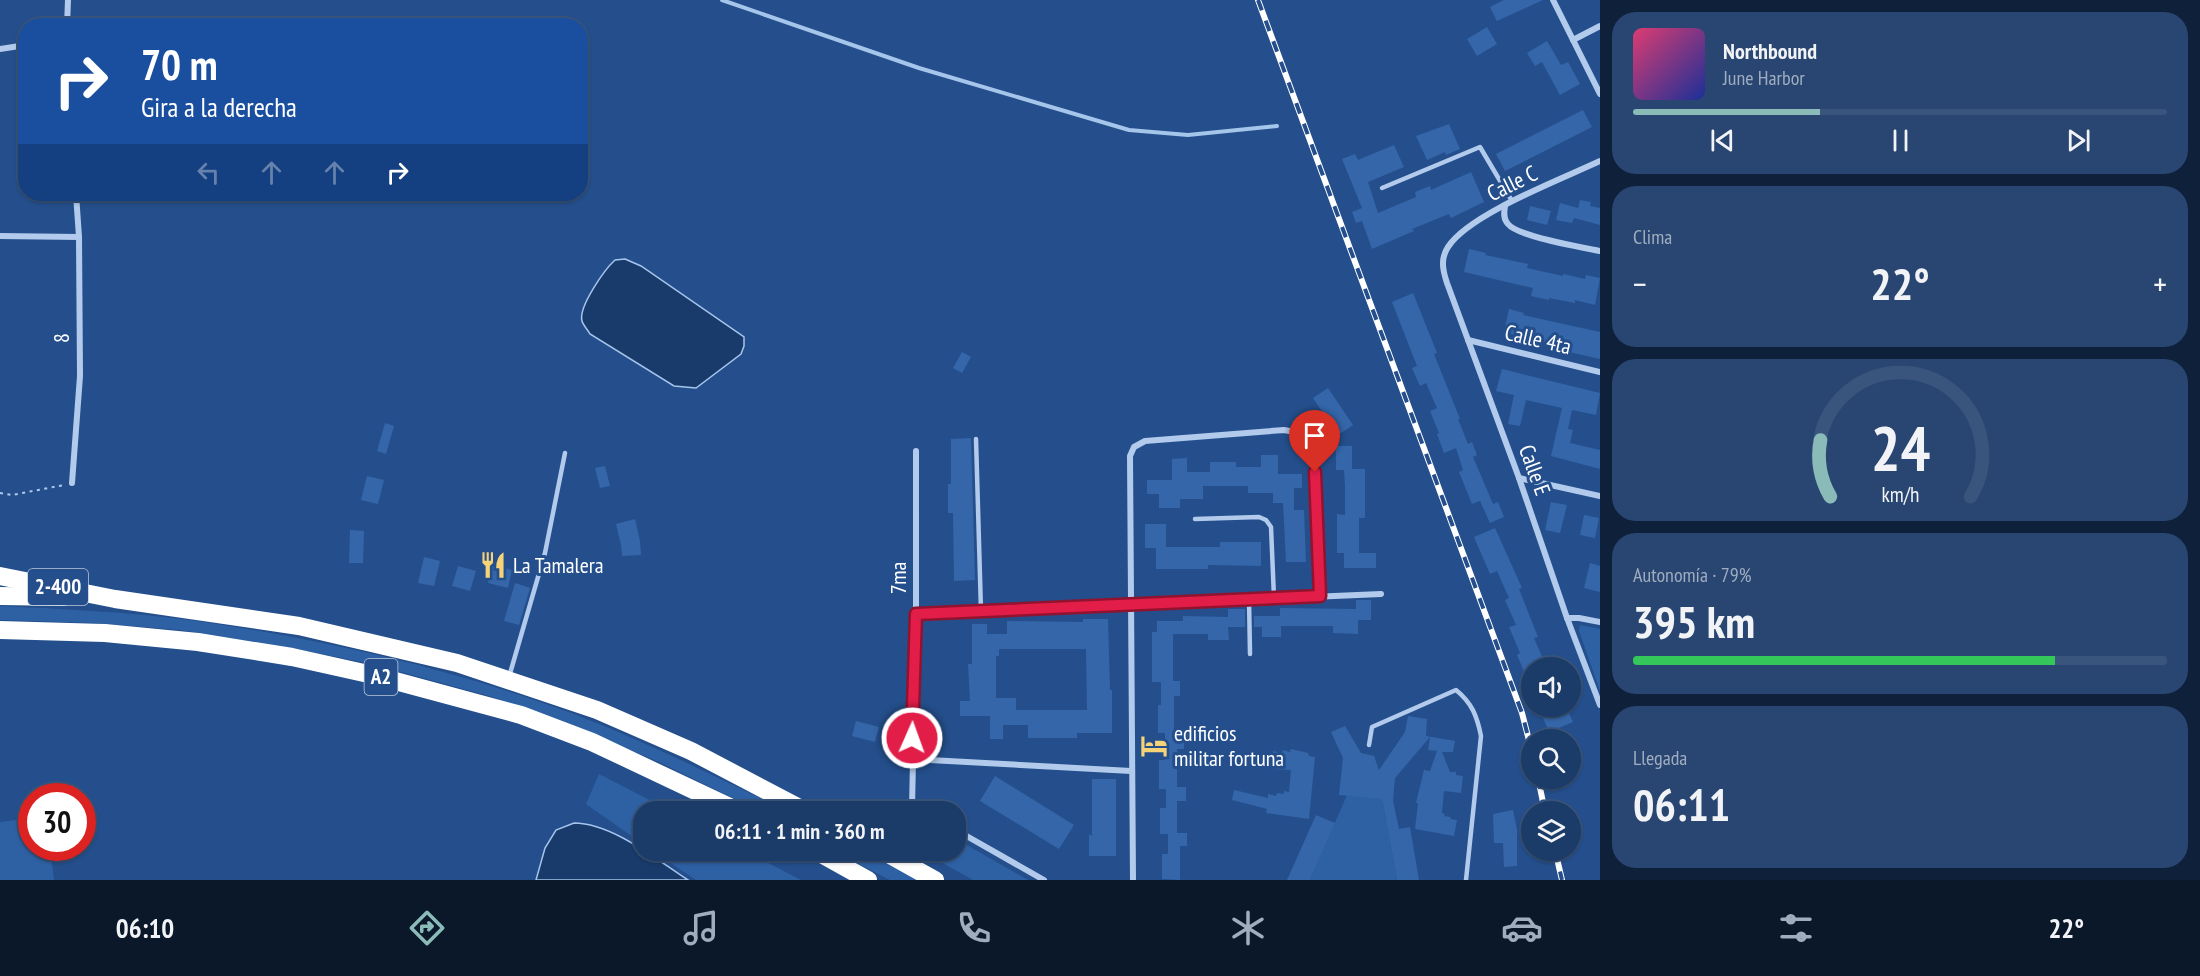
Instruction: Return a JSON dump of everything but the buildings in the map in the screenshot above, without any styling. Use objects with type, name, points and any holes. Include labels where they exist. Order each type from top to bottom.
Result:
[{"type":"highway","name":"2-400","points":[[0,576],[116,599]]},
{"type":"highway","name":"A2","points":[[0,596],[116,599],[299,626],[457,663],[597,710],[691,751],[786,801]]},
{"type":"highway","name":"A2","points":[[0,630],[105,633],[198,642],[292,657],[373,675],[521,715],[592,742],[717,801]]},
{"type":"highway","points":[[834,861],[868,880]]},
{"type":"highway","points":[[903,861],[935,880]]},
{"type":"street","points":[[67,18],[68,0]]},
{"type":"street","points":[[1553,0],[1600,94]]},
{"type":"street","points":[[1573,40],[1600,26]]},
{"type":"street","points":[[0,49],[18,46]]},
{"type":"street","name":"Calle C","points":[[1447,248],[1466,228],[1512,201],[1600,161]]},
{"type":"street","name":"8","points":[[72,483],[80,376],[76,201]]},
{"type":"street","points":[[1504,206],[1505,220],[1513,229],[1530,236],[1600,252]]},
{"type":"street","points":[[0,236],[79,237]]},
{"type":"street","name":"Calle E","points":[[1447,248],[1443,272],[1600,705]]},
{"type":"street","name":"Calle 4ta","points":[[1468,340],[1600,372]]},
{"type":"street","points":[[1133,880],[1130,456],[1134,447],[1144,441],[1284,430],[1304,437],[1314,452],[1320,596]]},
{"type":"street","name":"7ma","points":[[911,801],[916,614],[916,451]]},
{"type":"street","points":[[1519,477],[1600,496]]},
{"type":"street","points":[[916,614],[1381,594]]},
{"type":"street","points":[[1567,618],[1600,622]]},
{"type":"street","points":[[911,759],[1131,771]]},
{"type":"street","points":[[966,836],[1044,880]]},
{"type":"lane","points":[[1382,188],[1480,147],[1512,201]]},
{"type":"lane","points":[[976,439],[981,611]]},
{"type":"lane","points":[[509,679],[545,553],[565,453]]},
{"type":"lane","points":[[1195,519],[1259,517],[1266,520],[1271,527],[1274,598]]},
{"type":"lane","points":[[1250,598],[1250,654]]},
{"type":"lane","points":[[1369,745],[1372,727],[1456,690],[1469,701],[1477,717],[1482,736],[1466,880]]},
{"type":"path","points":[[0,493],[12,495],[72,483]]},
{"type":"shaded area","points":[[625,259],[641,266],[744,337],[741,354],[696,388],[674,386],[590,334],[582,321],[588,298],[615,260]]},
{"type":"shaded area","points":[[0,606],[119,613],[237,627],[377,655],[470,679],[560,709],[675,757],[766,801],[739,801],[659,762],[559,720],[489,696],[372,664],[292,648],[180,630],[94,623],[0,620]]},
{"type":"shaded area","points":[[1580,625],[1600,629],[1600,691],[1579,631]]},
{"type":"shaded area","points":[[599,774],[652,801],[633,801],[633,837],[586,804]]},
{"type":"shaded area","points":[[1347,795],[1382,799],[1397,880],[1310,880]]},
{"type":"shaded area","points":[[18,820],[18,861],[52,861],[54,880],[0,880],[0,822]]},
{"type":"shaded area","points":[[574,823],[603,829],[633,843],[633,861],[660,861],[688,880],[536,880],[545,848],[556,830]]},
{"type":"shaded area","points":[[966,845],[1028,880],[973,880],[940,861],[966,861]]},
{"type":"shaded area","points":[[668,861],[764,861],[801,880],[696,880]]},
{"type":"shaded area","points":[[853,861],[882,861],[917,880],[890,880]]},
{"type":"waterway","points":[[722,0],[919,68],[1129,130],[1188,135],[1277,126]]},
{"type":"railway","points":[[1258,0],[1526,729]]},
{"type":"railway","points":[[1540,789],[1543,801]]},
{"type":"railway","points":[[1558,861],[1562,880]]},
{"type":"place","name":"La Tamalera","points":[[493,565]]},
{"type":"place","name":"edificios militar fortuna","points":[[1154,746]]},
{"type":"route","points":[[912,738],[916,614],[1320,596],[1315,472]]}]
